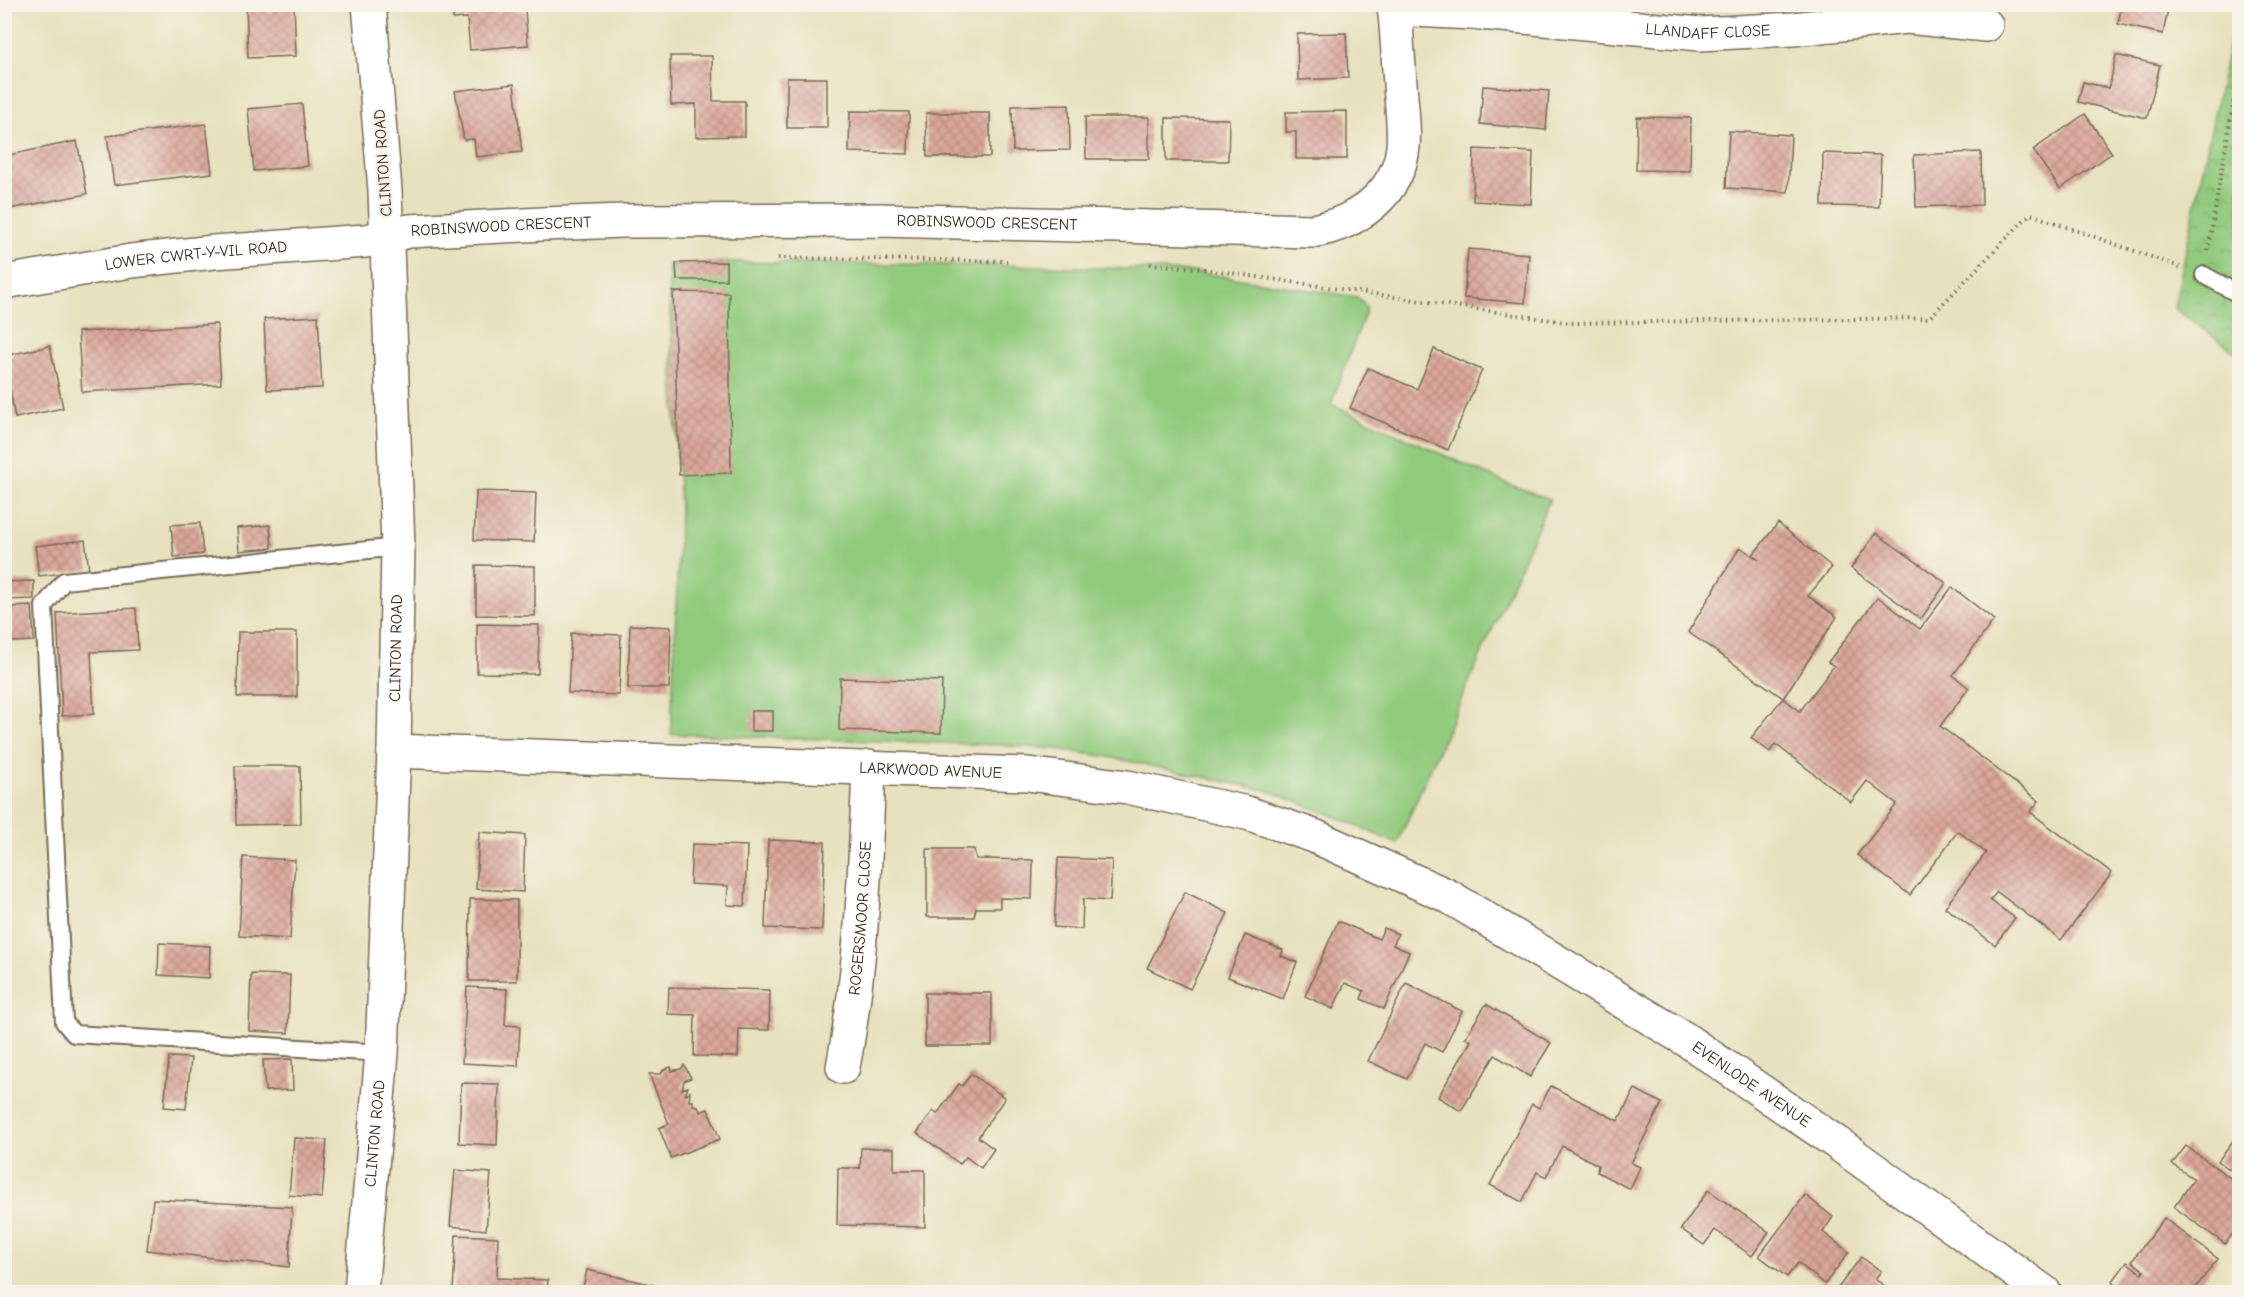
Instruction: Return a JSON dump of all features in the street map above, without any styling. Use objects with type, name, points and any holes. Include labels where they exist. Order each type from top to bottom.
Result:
[{"type":"street","name":"CLINTON ROAD","points":[[361,1293],[382,1053],[394,751],[398,547],[387,236],[380,113],[369,4]]},
{"type":"street","name":"ROBINSWOOD CRESCENT","points":[[387,236],[409,231],[542,224],[736,219],[1061,223],[1312,231],[1329,228],[1347,222],[1371,205],[1392,181],[1398,167],[1404,130],[1394,7]]},
{"type":"street","name":"LLANDAFF CLOSE","points":[[1394,7],[1700,34],[1793,29],[1907,17],[1986,25]]},
{"type":"street","name":"LOWER CWRT-Y-VIL ROAD","points":[[4,282],[130,261],[214,252],[366,241],[387,236]]},
{"type":"street","name":"LARKWOOD AVENUE","points":[[394,751],[1028,774],[1127,787],[1247,813],[1314,836],[1448,896]]},
{"type":"street","name":"ROGERSMOOR CLOSE","points":[[843,1067],[854,1010],[861,945],[869,767]]},
{"type":"street","name":"EVENLODE AVENUE","points":[[1448,896],[1685,1039],[1837,1143],[2044,1293]]},
{"type":"lane","points":[[2204,275],[2240,295]]},
{"type":"lane","points":[[382,1053],[74,1035],[64,1022],[44,606],[64,581],[398,547]]},
{"type":"path","points":[[1141,264],[1197,268],[1571,323],[1929,318],[2030,214],[2204,275],[2240,63]]},
{"type":"path","points":[[776,258],[1015,261]]},
{"type":"green space","points":[[2237,5],[2239,5],[2239,355],[2174,308]]},
{"type":"green space","points":[[726,262],[1047,266],[1195,272],[1357,297],[1367,308],[1331,404],[1508,484],[1550,499],[1397,844],[1344,820],[1269,791],[1109,757],[1056,749],[998,745],[671,734],[680,510],[668,265]]},
{"type":"building","points":[[246,4],[294,4],[296,56],[248,58]]},
{"type":"building","points":[[452,4],[514,4],[514,11],[525,10],[528,45],[470,50],[467,18],[453,19]]},
{"type":"building","points":[[2122,4],[2169,4],[2163,34],[2118,24]]},
{"type":"building","points":[[1346,33],[1348,78],[1298,80],[1297,34]]},
{"type":"building","points":[[2116,55],[2160,65],[2147,118],[2078,102],[2083,82],[2109,88]]},
{"type":"building","points":[[670,56],[712,56],[713,101],[745,101],[745,136],[696,137],[696,104],[671,105]]},
{"type":"building","points":[[787,78],[827,78],[827,128],[787,128]]},
{"type":"building","points":[[514,84],[522,152],[476,157],[474,139],[464,140],[455,91]]},
{"type":"building","points":[[1483,86],[1549,91],[1546,130],[1480,124]]},
{"type":"building","points":[[302,104],[308,166],[254,171],[248,109]]},
{"type":"building","points":[[1069,105],[1070,150],[1013,151],[1012,106]]},
{"type":"building","points":[[850,111],[909,112],[908,154],[849,152]]},
{"type":"building","points":[[1347,111],[1347,159],[1296,159],[1296,132],[1286,132],[1286,112]]},
{"type":"building","points":[[926,113],[990,113],[990,157],[927,157]]},
{"type":"building","points":[[2085,114],[2112,153],[2060,189],[2033,150]]},
{"type":"building","points":[[1085,117],[1149,117],[1149,159],[1086,159]]},
{"type":"building","points":[[1637,117],[1691,118],[1690,171],[1636,170]]},
{"type":"building","points":[[1166,118],[1229,119],[1228,161],[1166,161]]},
{"type":"building","points":[[206,124],[212,173],[114,185],[107,136]]},
{"type":"building","points":[[1729,131],[1791,135],[1788,192],[1726,188]]},
{"type":"building","points":[[77,141],[87,194],[4,210],[4,156]]},
{"type":"building","points":[[1474,149],[1533,152],[1531,204],[1473,201]]},
{"type":"building","points":[[1981,152],[1982,205],[1916,207],[1914,155]]},
{"type":"building","points":[[1823,153],[1881,155],[1879,207],[1822,206]]},
{"type":"building","points":[[1468,249],[1529,254],[1525,303],[1464,298]]},
{"type":"building","points":[[726,262],[726,280],[677,280],[676,263]]},
{"type":"building","points":[[673,292],[729,293],[731,473],[679,475]]},
{"type":"building","points":[[318,316],[322,388],[267,390],[264,319]]},
{"type":"building","points":[[217,324],[221,384],[82,392],[78,332]]},
{"type":"building","points":[[50,346],[63,408],[15,418],[4,356]]},
{"type":"building","points":[[1434,349],[1482,370],[1448,450],[1350,408],[1368,368],[1417,389]]},
{"type":"building","points":[[476,491],[536,493],[534,542],[474,540]]},
{"type":"building","points":[[200,523],[203,554],[174,557],[171,525]]},
{"type":"building","points":[[1778,523],[1832,567],[1808,596],[1837,617],[1783,698],[1688,632],[1740,547],[1759,560],[1753,555]]},
{"type":"building","points":[[270,525],[272,548],[239,551],[237,528]]},
{"type":"building","points":[[1876,533],[1946,583],[1921,619],[1851,568]]},
{"type":"building","points":[[85,540],[89,570],[39,576],[35,546]]},
{"type":"building","points":[[476,565],[535,566],[535,616],[476,615]]},
{"type":"building","points":[[34,581],[34,599],[4,600],[4,582]]},
{"type":"building","points":[[1952,587],[1994,620],[1953,675],[1969,688],[1940,726],[2039,801],[2030,812],[2112,873],[2061,940],[1997,892],[1990,900],[2015,918],[1995,945],[1945,907],[1986,853],[1958,831],[1910,895],[1857,855],[1897,804],[1867,781],[1851,802],[1775,744],[1770,752],[1751,738],[1783,698],[1800,711],[1834,666],[1828,662],[1878,597],[1920,629]]},
{"type":"building","points":[[32,606],[34,641],[12,642],[10,607]]},
{"type":"building","points":[[136,608],[138,650],[91,652],[94,714],[62,716],[57,613]]},
{"type":"building","points":[[477,624],[539,625],[538,674],[477,673]]},
{"type":"building","points":[[630,625],[671,627],[669,688],[628,688]]},
{"type":"building","points":[[238,632],[297,632],[297,697],[237,697]]},
{"type":"building","points":[[571,633],[621,635],[619,695],[568,693]]},
{"type":"building","points":[[840,678],[942,681],[941,733],[839,730]]},
{"type":"building","points":[[751,711],[773,711],[773,731],[751,731]]},
{"type":"building","points":[[235,766],[300,766],[301,824],[236,825]]},
{"type":"building","points":[[479,832],[525,835],[523,892],[476,889]]},
{"type":"building","points":[[768,840],[825,842],[822,930],[765,928]]},
{"type":"building","points":[[692,844],[747,846],[745,906],[727,905],[728,886],[690,884]]},
{"type":"building","points":[[927,849],[974,849],[976,859],[1033,860],[1032,899],[1000,898],[1000,908],[976,908],[974,917],[927,917]]},
{"type":"building","points":[[243,857],[295,860],[290,939],[239,936]]},
{"type":"building","points":[[1058,858],[1112,860],[1110,901],[1083,899],[1082,929],[1054,927]]},
{"type":"building","points":[[1185,892],[1228,913],[1190,989],[1147,968]]},
{"type":"building","points":[[470,899],[517,900],[517,981],[469,981]]},
{"type":"building","points":[[1338,921],[1379,939],[1384,928],[1398,934],[1393,945],[1409,952],[1384,1009],[1361,999],[1364,991],[1345,983],[1333,1009],[1305,996]]},
{"type":"building","points":[[1245,935],[1283,950],[1281,956],[1297,962],[1283,999],[1228,977]]},
{"type":"building","points":[[159,943],[210,946],[209,978],[158,975]]},
{"type":"building","points":[[251,974],[290,975],[288,1033],[249,1031]]},
{"type":"building","points":[[1406,983],[1462,1011],[1442,1052],[1425,1043],[1407,1079],[1368,1061]]},
{"type":"building","points":[[467,987],[507,989],[505,1025],[520,1026],[518,1066],[462,1063]]},
{"type":"building","points":[[669,987],[770,990],[769,1030],[739,1029],[738,1057],[694,1056],[695,1015],[668,1014]]},
{"type":"building","points":[[925,993],[992,993],[992,1046],[925,1046]]},
{"type":"building","points":[[1486,1004],[1551,1043],[1530,1077],[1495,1055],[1461,1111],[1438,1097],[1471,1041],[1465,1038]]},
{"type":"building","points":[[169,1057],[191,1058],[186,1109],[164,1107]]},
{"type":"building","points":[[292,1059],[293,1090],[265,1091],[263,1060]]},
{"type":"building","points":[[684,1065],[691,1078],[684,1081],[682,1089],[688,1087],[685,1095],[690,1092],[689,1101],[693,1101],[693,1105],[698,1106],[700,1112],[708,1109],[720,1139],[671,1158],[659,1128],[669,1124],[649,1074],[661,1074],[663,1070],[671,1067],[672,1071],[681,1069]]},
{"type":"building","points":[[971,1074],[1005,1098],[978,1137],[994,1149],[981,1168],[966,1157],[960,1164],[917,1133],[933,1111],[937,1114],[959,1084],[962,1086]]},
{"type":"building","points":[[461,1083],[499,1084],[497,1145],[459,1143]]},
{"type":"building","points":[[1551,1086],[1618,1121],[1635,1089],[1662,1103],[1631,1163],[1640,1167],[1630,1189],[1597,1172],[1598,1165],[1562,1146],[1546,1177],[1537,1172],[1522,1202],[1490,1185],[1532,1104],[1539,1108]]},
{"type":"building","points":[[2240,1131],[2240,1177],[2218,1161]]},
{"type":"building","points":[[294,1138],[327,1140],[322,1198],[289,1195]]},
{"type":"building","points":[[2186,1146],[2240,1185],[2240,1224],[2225,1244],[2174,1207],[2194,1179],[2172,1164]]},
{"type":"building","points":[[861,1148],[894,1148],[894,1170],[925,1170],[925,1227],[837,1225],[838,1168],[860,1168]]},
{"type":"building","points":[[455,1170],[491,1173],[486,1230],[450,1226]]},
{"type":"building","points":[[1708,1190],[1769,1232],[1752,1256],[1715,1230],[1704,1245],[1681,1229]]},
{"type":"building","points":[[1805,1195],[1833,1217],[1823,1232],[1849,1252],[1825,1284],[1798,1263],[1787,1277],[1759,1256]]},
{"type":"building","points":[[153,1199],[292,1207],[289,1267],[147,1250]]},
{"type":"building","points":[[2164,1218],[2218,1259],[2193,1291],[2189,1289],[2187,1292],[2126,1292],[2112,1282],[2127,1262],[2142,1274],[2144,1271],[2132,1261]]},
{"type":"building","points":[[456,1235],[498,1237],[497,1278],[548,1280],[547,1292],[453,1292]]},
{"type":"building","points":[[1861,1257],[1881,1271],[1875,1279],[1893,1292],[1835,1292]]},
{"type":"building","points":[[587,1270],[668,1288],[667,1292],[582,1292]]}]
